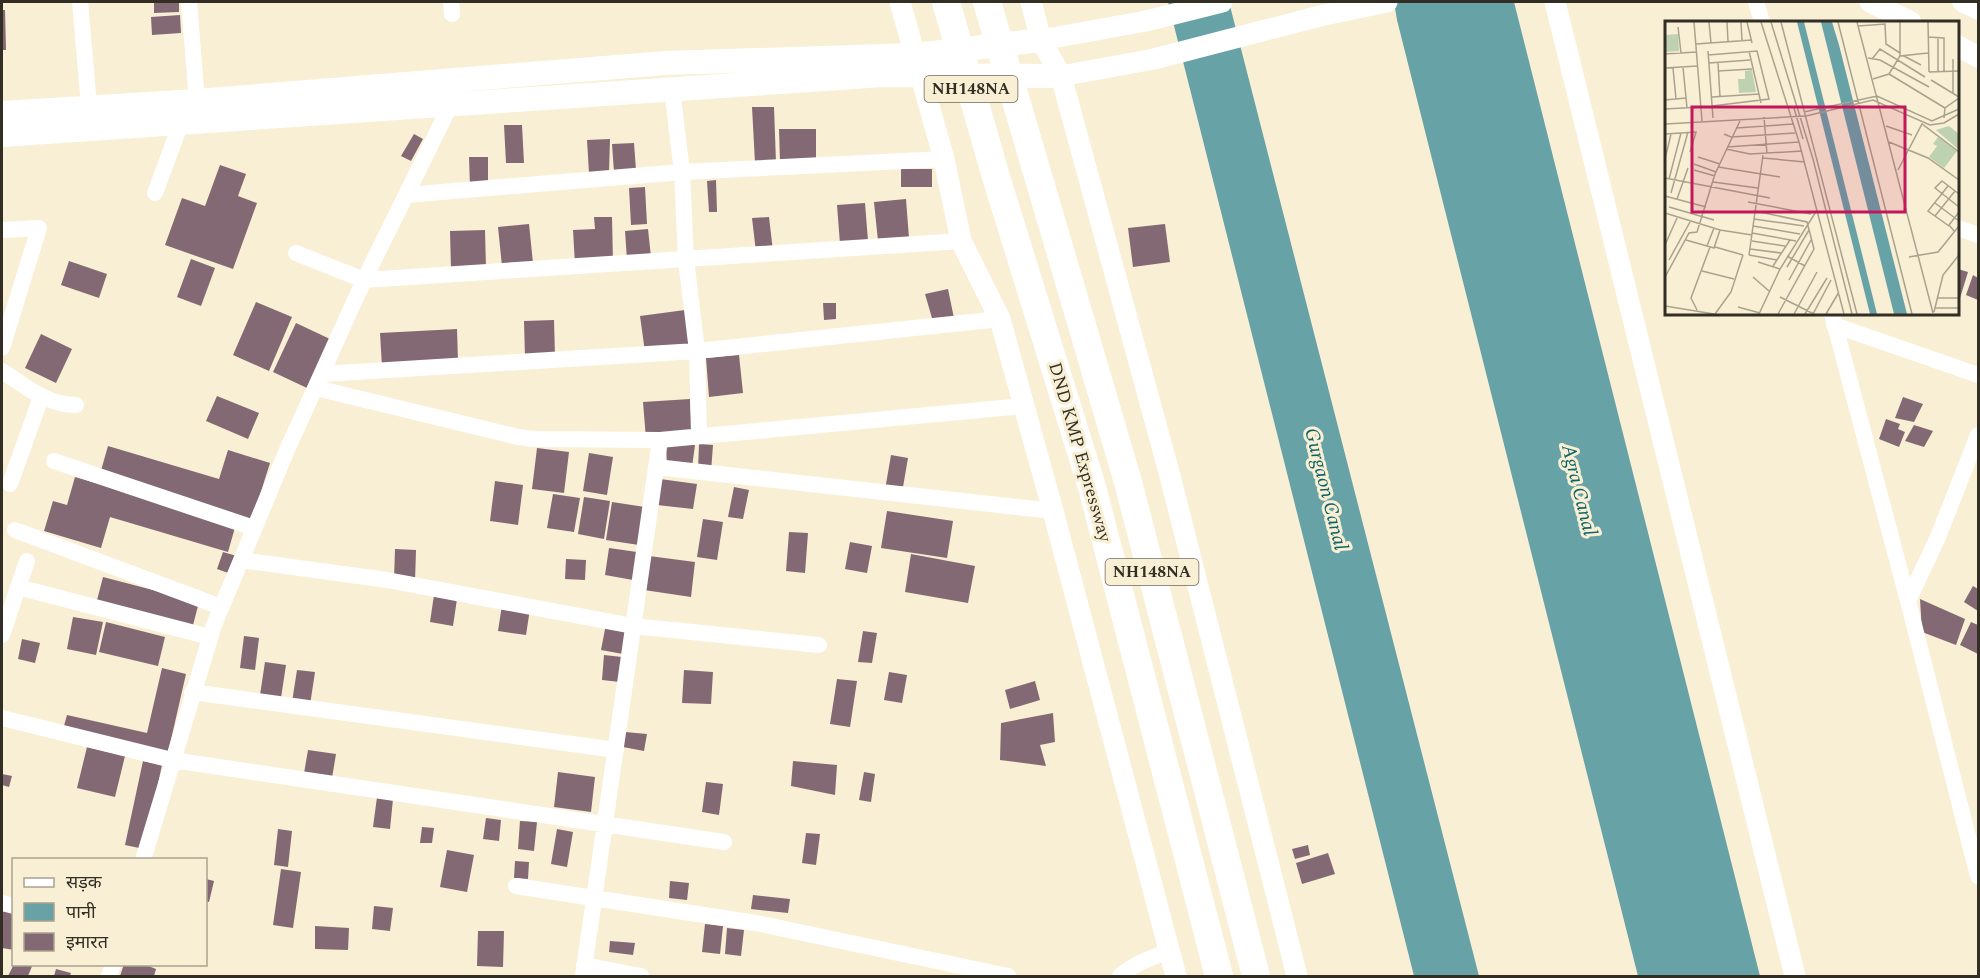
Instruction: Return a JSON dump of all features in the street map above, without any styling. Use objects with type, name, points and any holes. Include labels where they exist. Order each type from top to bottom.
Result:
[{"type":"highway","name":"DND KMP Expressway","points":[[946,2],[996,177],[1092,487],[1219,976]]},
{"type":"highway","name":"DND KMP Expressway","points":[[987,2],[1128,482],[1256,976]]},
{"type":"main road","points":[[2,113],[182,123],[882,75],[919,65],[1041,40]]},
{"type":"main road","points":[[2,135],[197,101],[666,63],[919,65],[1061,76]]},
{"type":"street","points":[[80,2],[90,118]]},
{"type":"street","points":[[189,2],[197,101]]},
{"type":"street","points":[[900,2],[944,159],[962,241],[1000,319],[1176,976]]},
{"type":"street","points":[[1032,2],[1041,40],[1061,76],[1170,476],[1297,976]]},
{"type":"street","points":[[1041,40],[1146,21],[1222,2]]},
{"type":"street","points":[[1556,2],[1795,976]]},
{"type":"street","points":[[1756,2],[1762,21]]},
{"type":"street","points":[[1870,2],[1909,21]]},
{"type":"street","points":[[1963,2],[1978,9]]},
{"type":"street","points":[[1061,76],[1154,59],[1379,3]]},
{"type":"street","points":[[1959,47],[1978,57]]},
{"type":"street","points":[[672,89],[682,172],[686,260],[697,351],[699,436]]},
{"type":"street","points":[[144,858],[210,637],[254,528],[364,280],[451,104]]},
{"type":"street","points":[[155,193],[182,123]]},
{"type":"street","points":[[406,195],[682,172],[944,159]]},
{"type":"street","points":[[2,230],[39,228],[2,348]]},
{"type":"street","points":[[1959,228],[1978,235]]},
{"type":"street","points":[[296,253],[364,280],[962,241]]},
{"type":"street","points":[[319,381],[697,351],[1000,319]]},
{"type":"street","points":[[1833,319],[1978,375]]},
{"type":"street","points":[[1833,319],[1978,876]]},
{"type":"street","points":[[2,371],[41,397],[64,405],[76,405]]},
{"type":"street","points":[[319,381],[518,437],[660,440],[1023,406]]},
{"type":"street","points":[[10,484],[41,397]]},
{"type":"street","points":[[1908,601],[1938,537],[1978,435]]},
{"type":"street","points":[[641,976],[584,971],[660,440]]},
{"type":"street","points":[[54,461],[254,528]]},
{"type":"street","points":[[656,467],[1053,511]]},
{"type":"street","points":[[15,530],[222,607]]},
{"type":"street","points":[[241,560],[387,580],[633,626],[819,645]]},
{"type":"street","points":[[2,635],[27,561]]},
{"type":"street","points":[[18,587],[210,637]]},
{"type":"street","points":[[192,692],[616,750]]},
{"type":"street","points":[[2,718],[172,760],[724,842]]},
{"type":"street","points":[[516,886],[756,923],[1008,976]]},
{"type":"street","points":[[1120,976],[1143,960],[1170,951]]},
{"type":"water","name":"Gurgaon Canal","points":[[1168,2],[1229,2],[1479,976],[1414,976]]},
{"type":"water","name":"Agra Canal","points":[[1394,2],[1514,2],[1760,976],[1638,976]]},
{"type":"building","points":[[154,2],[179,2],[179,12],[154,13]]},
{"type":"building","points":[[2,10],[5,10],[6,50],[2,50]]},
{"type":"building","points":[[180,15],[181,33],[152,35],[151,17]]},
{"type":"building","points":[[752,107],[774,107],[776,163],[755,163]]},
{"type":"building","points":[[504,125],[522,125],[524,163],[506,163]]},
{"type":"building","points":[[779,129],[816,129],[816,160],[780,162]]},
{"type":"building","points":[[414,134],[423,139],[411,161],[401,156]]},
{"type":"building","points":[[610,139],[609,172],[589,173],[587,140]]},
{"type":"building","points":[[634,143],[636,170],[614,172],[612,144]]},
{"type":"building","points":[[469,157],[488,157],[488,187],[470,187]]},
{"type":"building","points":[[220,165],[246,174],[238,196],[257,203],[233,269],[165,245],[182,198],[205,206]]},
{"type":"building","points":[[901,169],[932,169],[932,187],[901,187]]},
{"type":"building","points":[[716,180],[717,212],[709,212],[707,181]]},
{"type":"building","points":[[645,187],[647,224],[631,225],[629,188]]},
{"type":"building","points":[[906,199],[909,238],[878,241],[874,202]]},
{"type":"building","points":[[865,203],[868,241],[840,244],[837,205]]},
{"type":"building","points":[[594,217],[612,217],[613,262],[575,264],[573,230],[595,229]]},
{"type":"building","points":[[769,217],[773,251],[756,252],[752,218]]},
{"type":"building","points":[[529,224],[533,263],[502,266],[498,227]]},
{"type":"building","points":[[1165,224],[1170,262],[1133,267],[1128,228]]},
{"type":"building","points":[[648,229],[651,257],[627,260],[625,231]]},
{"type":"building","points":[[485,230],[486,268],[451,269],[450,231]]},
{"type":"building","points":[[191,259],[215,268],[201,306],[177,297]]},
{"type":"building","points":[[69,261],[107,274],[99,298],[61,285]]},
{"type":"building","points":[[1959,269],[1968,272],[1959,298]]},
{"type":"building","points":[[1973,275],[1978,278],[1978,300],[1966,295]]},
{"type":"building","points":[[948,289],[955,323],[934,325],[925,294]]},
{"type":"building","points":[[256,302],[292,317],[269,371],[233,355]]},
{"type":"building","points":[[823,303],[836,303],[836,319],[824,320]]},
{"type":"building","points":[[685,310],[689,346],[645,352],[640,316]]},
{"type":"building","points":[[554,320],[555,357],[525,357],[524,321]]},
{"type":"building","points":[[296,323],[330,339],[307,388],[273,372]]},
{"type":"building","points":[[457,329],[458,362],[382,367],[380,333]]},
{"type":"building","points":[[41,334],[72,349],[56,383],[25,368]]},
{"type":"building","points":[[739,355],[743,393],[709,397],[706,358]]},
{"type":"building","points":[[217,396],[259,413],[248,439],[206,421]]},
{"type":"building","points":[[1903,397],[1923,404],[1914,422],[1895,418]]},
{"type":"building","points":[[690,399],[692,436],[646,439],[643,402]]},
{"type":"building","points":[[1886,419],[1900,424],[1898,429],[1905,432],[1899,447],[1879,439]]},
{"type":"building","points":[[1914,425],[1933,431],[1924,447],[1905,441]]},
{"type":"building","points":[[699,444],[713,445],[711,472],[698,471]]},
{"type":"building","points":[[666,445],[695,445],[692,467],[667,465]]},
{"type":"building","points":[[108,446],[219,479],[228,450],[270,463],[252,520],[100,474]]},
{"type":"building","points":[[537,448],[569,452],[564,493],[532,489]]},
{"type":"building","points":[[589,453],[613,457],[607,495],[583,491]]},
{"type":"building","points":[[891,455],[908,458],[902,493],[885,490]]},
{"type":"building","points":[[75,477],[236,524],[228,552],[110,517],[101,548],[44,531],[53,501],[67,505]]},
{"type":"building","points":[[660,479],[697,484],[693,509],[657,505]]},
{"type":"building","points":[[495,481],[523,485],[518,525],[490,521]]},
{"type":"building","points":[[734,487],[749,490],[743,519],[728,517]]},
{"type":"building","points":[[553,494],[580,498],[574,532],[547,528]]},
{"type":"building","points":[[584,497],[610,501],[604,539],[578,534]]},
{"type":"building","points":[[612,502],[645,507],[639,545],[606,540]]},
{"type":"building","points":[[887,511],[953,521],[947,558],[881,548]]},
{"type":"building","points":[[703,519],[723,522],[717,560],[697,557]]},
{"type":"building","points":[[789,532],[808,533],[805,573],[786,571]]},
{"type":"building","points":[[850,542],[872,546],[867,573],[845,569]]},
{"type":"building","points":[[609,548],[637,552],[633,580],[605,575]]},
{"type":"building","points":[[395,549],[416,550],[415,582],[394,580]]},
{"type":"building","points":[[223,552],[240,557],[234,575],[217,569]]},
{"type":"building","points":[[911,554],[975,566],[968,603],[905,592]]},
{"type":"building","points":[[649,556],[695,562],[691,597],[644,590]]},
{"type":"building","points":[[566,559],[586,560],[585,580],[565,579]]},
{"type":"building","points":[[103,577],[199,602],[192,629],[96,604]]},
{"type":"building","points":[[1973,586],[1978,589],[1978,611],[1964,602]]},
{"type":"building","points":[[434,595],[457,599],[453,626],[430,622]]},
{"type":"building","points":[[1920,599],[1965,619],[1956,645],[1922,632]]},
{"type":"building","points":[[502,605],[530,609],[526,635],[498,631]]},
{"type":"building","points":[[73,617],[103,622],[96,655],[67,649]]},
{"type":"building","points":[[106,622],[165,637],[158,666],[99,652]]},
{"type":"building","points":[[1971,622],[1978,625],[1978,654],[1960,645]]},
{"type":"building","points":[[606,624],[628,628],[623,654],[601,650]]},
{"type":"building","points":[[863,631],[877,633],[872,663],[858,662]]},
{"type":"building","points":[[244,636],[259,638],[255,670],[240,668]]},
{"type":"building","points":[[22,639],[40,643],[35,663],[18,659]]},
{"type":"building","points":[[604,655],[622,657],[620,682],[602,680]]},
{"type":"building","points":[[265,662],[286,665],[281,698],[260,695]]},
{"type":"building","points":[[162,668],[186,674],[167,757],[62,733],[67,715],[147,733]]},
{"type":"building","points":[[297,670],[315,672],[310,705],[292,702]]},
{"type":"building","points":[[684,670],[713,672],[711,704],[682,703]]},
{"type":"building","points":[[889,672],[907,675],[902,703],[884,700]]},
{"type":"building","points":[[837,679],[857,681],[850,727],[830,724]]},
{"type":"building","points":[[1035,681],[1040,700],[1010,709],[1005,690]]},
{"type":"building","points":[[1053,713],[1055,742],[1040,745],[1046,766],[1000,760],[1001,723]]},
{"type":"building","points":[[625,732],[647,734],[644,751],[623,747]]},
{"type":"building","points":[[87,747],[125,756],[115,797],[77,788]]},
{"type":"building","points":[[308,750],[336,754],[331,784],[303,779]]},
{"type":"building","points":[[143,761],[162,765],[144,849],[125,845]]},
{"type":"building","points":[[793,761],[837,765],[835,795],[791,786]]},
{"type":"building","points":[[558,772],[595,777],[591,812],[554,807]]},
{"type":"building","points":[[864,772],[875,774],[871,802],[859,800]]},
{"type":"building","points":[[2,774],[12,776],[9,787],[2,785]]},
{"type":"building","points":[[706,782],[723,784],[719,815],[702,812]]},
{"type":"building","points":[[377,797],[393,799],[390,829],[373,827]]},
{"type":"building","points":[[486,818],[501,820],[499,841],[483,839]]},
{"type":"building","points":[[520,821],[537,822],[534,851],[518,849]]},
{"type":"building","points":[[422,827],[434,828],[432,843],[420,843]]},
{"type":"building","points":[[278,829],[292,831],[288,867],[274,865]]},
{"type":"building","points":[[557,829],[573,832],[567,867],[551,864]]},
{"type":"building","points":[[806,833],[820,834],[816,865],[802,863]]},
{"type":"building","points":[[1308,845],[1310,855],[1295,859],[1292,849]]},
{"type":"building","points":[[447,850],[474,855],[467,892],[440,887]]},
{"type":"building","points":[[1328,853],[1335,874],[1302,884],[1296,863]]},
{"type":"building","points":[[515,861],[529,862],[528,879],[514,878]]},
{"type":"building","points":[[281,869],[301,872],[293,928],[273,925]]},
{"type":"building","points":[[207,879],[214,881],[209,902],[207,901]]},
{"type":"building","points":[[670,881],[689,883],[687,900],[669,898]]},
{"type":"building","points":[[753,895],[790,899],[788,913],[751,909]]},
{"type":"building","points":[[374,906],[393,908],[390,931],[372,929]]},
{"type":"building","points":[[2,911],[12,913],[12,950],[2,948]]},
{"type":"building","points":[[705,924],[723,926],[720,954],[702,952]]},
{"type":"building","points":[[315,926],[349,928],[348,950],[315,949]]},
{"type":"building","points":[[727,928],[744,930],[741,956],[725,954]]},
{"type":"building","points":[[478,931],[504,931],[503,967],[477,966]]},
{"type":"building","points":[[610,941],[635,943],[633,955],[609,952]]},
{"type":"building","points":[[13,966],[32,966],[28,976],[8,976]]},
{"type":"building","points":[[123,966],[148,966],[156,969],[154,976],[120,976]]},
{"type":"building","points":[[56,969],[71,973],[70,976],[54,976]]}]
